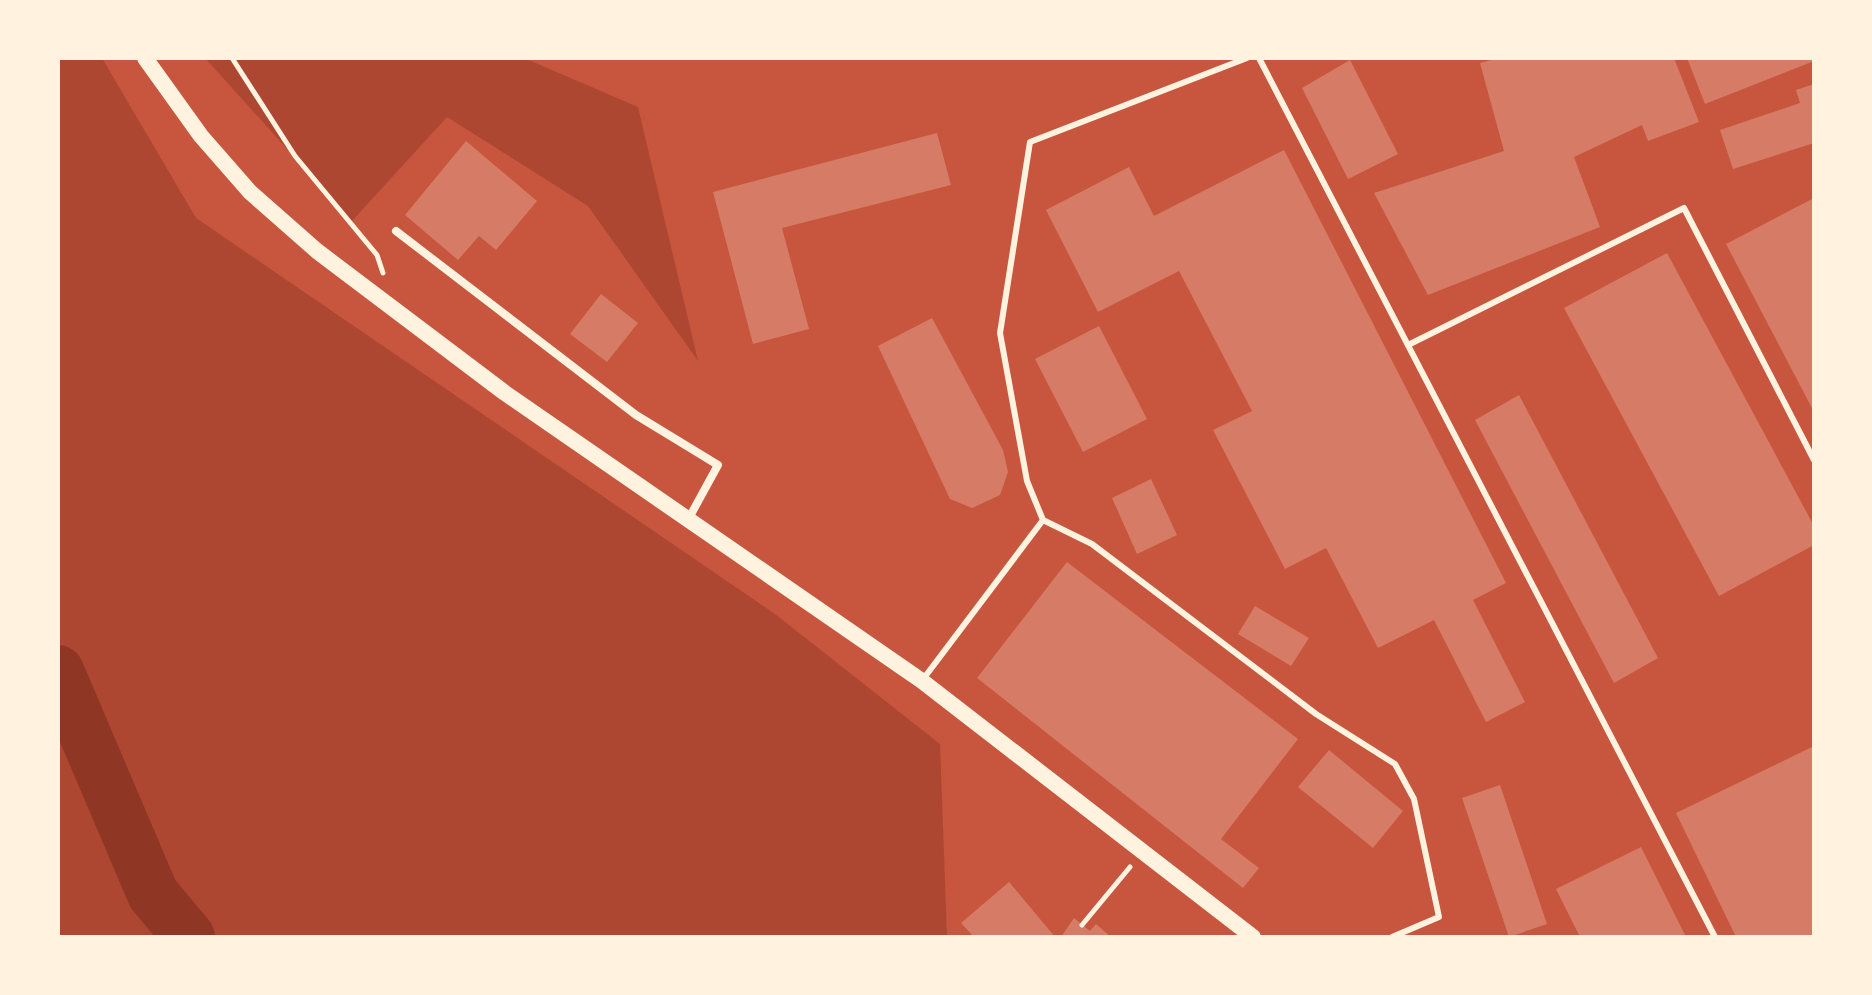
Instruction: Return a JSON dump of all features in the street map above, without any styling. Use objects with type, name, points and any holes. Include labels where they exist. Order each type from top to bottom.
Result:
[{"type":"main road","points":[[145,58],[201,136],[250,192],[317,251],[505,393],[922,681],[1253,937]]},
{"type":"street","points":[[396,231],[636,415],[718,465],[689,518]]},
{"type":"lane","points":[[1247,58],[1030,142],[1000,333],[1027,481],[1043,520],[1092,544],[1316,714],[1395,764],[1414,799],[1439,917],[1392,937]]},
{"type":"lane","points":[[1259,58],[1715,937]]},
{"type":"lane","points":[[1408,345],[1684,208],[1814,460]]},
{"type":"lane","points":[[922,681],[1043,520]]},
{"type":"path","points":[[232,58],[295,156],[377,255],[392,305]]},
{"type":"path","points":[[1082,925],[1133,863]]},
{"type":"shaded area","points":[[58,58],[102,58],[196,218],[775,614],[940,744],[947,937],[58,937]]},
{"type":"shaded area","points":[[205,58],[524,58],[638,107],[698,361],[588,206],[447,117],[352,221]]},
{"type":"building","points":[[1498,58],[1674,58],[1699,122],[1648,141],[1642,125],[1574,157],[1600,227],[1428,295],[1374,193],[1504,151],[1480,63]]},
{"type":"building","points":[[1687,58],[1814,58],[1814,61],[1705,104]]},
{"type":"building","points":[[1350,60],[1398,154],[1348,179],[1302,88]]},
{"type":"building","points":[[1814,84],[1814,143],[1733,169],[1720,130],[1800,103],[1796,90]]},
{"type":"building","points":[[937,133],[951,185],[782,228],[809,329],[753,344],[713,192]]},
{"type":"building","points":[[466,141],[537,201],[496,250],[479,236],[458,260],[405,215]]},
{"type":"building","points":[[1284,150],[1506,583],[1473,600],[1525,702],[1486,722],[1434,620],[1378,648],[1326,548],[1285,569],[1213,430],[1252,411],[1179,271],[1098,312],[1046,210],[1129,167],[1154,216]]},
{"type":"building","points":[[1814,198],[1814,412],[1726,244]]},
{"type":"building","points":[[1667,253],[1814,526],[1814,545],[1719,596],[1564,308]]},
{"type":"building","points":[[601,294],[638,323],[607,362],[570,334]]},
{"type":"building","points":[[932,318],[1003,450],[1008,472],[1000,495],[972,508],[950,499],[878,346]]},
{"type":"building","points":[[1099,326],[1147,419],[1083,452],[1035,359]]},
{"type":"building","points":[[1519,395],[1658,658],[1614,683],[1475,420]]},
{"type":"building","points":[[1151,479],[1177,535],[1137,554],[1112,498]]},
{"type":"building","points":[[1067,562],[1298,739],[1221,839],[1259,868],[1243,888],[977,678]]},
{"type":"building","points":[[1255,606],[1309,638],[1291,666],[1238,634]]},
{"type":"building","points":[[1814,746],[1814,937],[1736,937],[1676,813]]},
{"type":"building","points":[[1329,750],[1403,811],[1373,848],[1298,787]]},
{"type":"building","points":[[1500,785],[1547,924],[1509,937],[1462,798]]},
{"type":"building","points":[[1641,847],[1686,937],[1580,937],[1556,889]]},
{"type":"building","points":[[1009,882],[1055,937],[974,937],[961,923]]},
{"type":"building","points":[[1074,918],[1090,931],[1096,924],[1111,937],[1061,937]]},
{"type":"waterway","points":[[58,671],[153,894],[189,937]]}]
